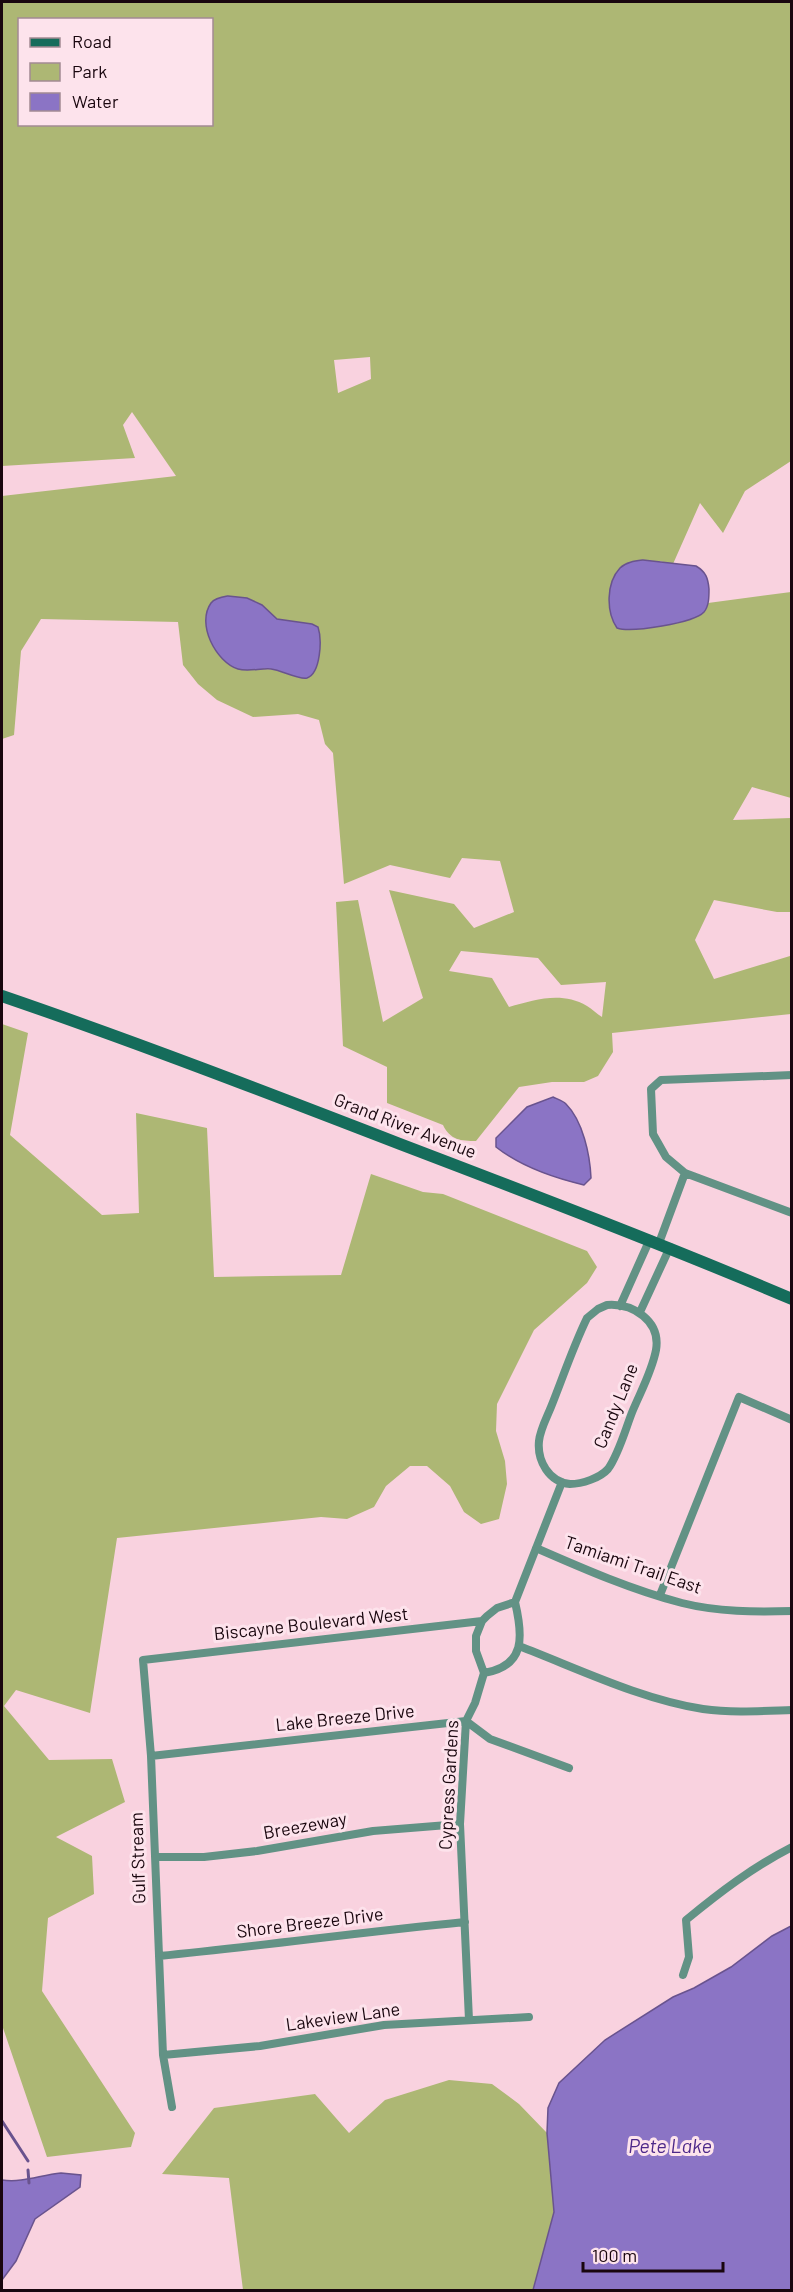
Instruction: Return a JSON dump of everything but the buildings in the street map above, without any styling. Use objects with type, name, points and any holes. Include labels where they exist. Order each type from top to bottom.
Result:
[{"type":"main road","name":"Grand River Avenue","points":[[2,996],[176,1058],[659,1243],[792,1299]]},
{"type":"street","points":[[792,1074],[661,1080],[651,1089],[653,1134],[666,1157],[685,1173],[792,1213]]},
{"type":"street","points":[[515,1602],[497,1608],[482,1622],[476,1636],[476,1651],[484,1673],[497,1671],[508,1665],[519,1646],[521,1635],[515,1602],[562,1482],[553,1478],[542,1464],[539,1439],[587,1318],[607,1305],[640,1312],[659,1243],[685,1173]]},
{"type":"street","points":[[620,1306],[659,1243]]},
{"type":"street","name":"Candy Lane","points":[[562,1482],[572,1484],[597,1477],[607,1469],[621,1441],[656,1350],[653,1329],[649,1320],[640,1312]]},
{"type":"street","points":[[660,1595],[739,1397],[792,1419]]},
{"type":"street","name":"Tamiami Trail East","points":[[536,1548],[599,1575],[683,1603],[745,1612],[792,1611]]},
{"type":"street","name":"Biscayne Boulevard West","points":[[143,1660],[482,1622]]},
{"type":"street","points":[[519,1646],[655,1698],[705,1709],[749,1712],[792,1710]]},
{"type":"street","name":"Gulf Stream","points":[[143,1660],[151,1756],[163,2055],[172,2107]]},
{"type":"street","name":"Cypress Gardens","points":[[469,2020],[460,1824],[466,1721],[475,1703],[484,1673]]},
{"type":"street","points":[[466,1721],[490,1739],[569,1768]]},
{"type":"street","name":"Lake Breeze Drive","points":[[151,1756],[466,1721]]},
{"type":"street","name":"Breezeway","points":[[155,1857],[204,1857],[257,1851],[373,1831],[460,1824]]},
{"type":"street","points":[[683,1975],[689,1956],[686,1920],[763,1862],[792,1847]]},
{"type":"street","name":"Shore Breeze Drive","points":[[159,1956],[465,1922]]},
{"type":"street","name":"Lakeview Lane","points":[[163,2055],[260,2046],[384,2025],[529,2017]]},
{"type":"green space","points":[[2,2],[791,2],[791,461],[745,491],[723,533],[700,503],[673,564],[659,561],[706,609],[708,603],[791,592],[791,798],[752,787],[733,820],[791,818],[791,912],[777,912],[714,900],[695,940],[714,979],[790,956],[791,1014],[612,1033],[613,1052],[598,1076],[584,1082],[552,1082],[519,1087],[476,1141],[456,1139],[443,1125],[387,1103],[387,1067],[343,1046],[336,902],[358,900],[383,1022],[423,998],[389,890],[454,904],[474,928],[514,912],[500,861],[462,858],[450,878],[390,865],[344,884],[333,753],[325,744],[319,720],[298,714],[253,717],[217,700],[198,684],[183,665],[178,622],[41,619],[21,651],[14,735],[2,739],[2,496],[176,476],[132,412],[123,425],[135,458],[2,466]],"holes":[[[370,357],[371,379],[338,393],[334,360]],[[262,605],[277,619],[318,627],[319,656],[299,678],[282,670],[264,669]],[[461,951],[538,958],[561,985],[606,982],[602,1017],[587,1006],[568,999],[548,998],[509,1007],[492,978],[449,971]]]},
{"type":"green space","points":[[2,1024],[28,1033],[10,1135],[102,1215],[139,1213],[136,1113],[207,1128],[214,1277],[341,1275],[371,1174],[423,1192],[443,1194],[587,1251],[597,1267],[587,1283],[534,1330],[497,1404],[496,1431],[505,1461],[507,1484],[499,1519],[481,1524],[464,1512],[450,1486],[427,1466],[410,1466],[386,1486],[374,1507],[347,1519],[321,1517],[117,1538],[90,1713],[16,1690],[4,1706],[49,1760],[112,1759],[125,1802],[56,1837],[92,1856],[94,1894],[48,1918],[42,1991],[135,2133],[131,2147],[47,2157],[2,2025]]},
{"type":"green space","points":[[449,2080],[492,2084],[519,2104],[547,2133],[554,2212],[533,2290],[243,2290],[229,2178],[162,2174],[214,2108],[315,2094],[349,2133],[385,2100]]},
{"type":"water","points":[[643,560],[696,566],[702,571],[707,578],[709,589],[708,604],[704,612],[688,620],[662,626],[617,628],[609,606],[612,581],[622,566]]},
{"type":"water","points":[[228,596],[247,598],[262,605],[277,619],[318,627],[320,639],[318,663],[312,675],[304,678],[271,669],[242,670],[222,659],[211,641],[206,621],[211,603]]},
{"type":"water","points":[[553,1097],[566,1104],[581,1129],[587,1149],[591,1178],[584,1185],[538,1170],[505,1154],[496,1147],[496,1138],[527,1107]]},
{"type":"water","name":"Pete Lake","points":[[791,1926],[791,2290],[533,2290],[554,2212],[547,2133],[548,2108],[559,2083],[605,2040],[673,1997],[731,1967],[772,1936]]},
{"type":"water","points":[[61,2173],[81,2175],[80,2187],[35,2219],[16,2261],[2,2280],[2,2180],[24,2180]]},
{"type":"waterway","points":[[2,2121],[28,2161]]},
{"type":"waterway","points":[[28,2170],[29,2183]]}]
